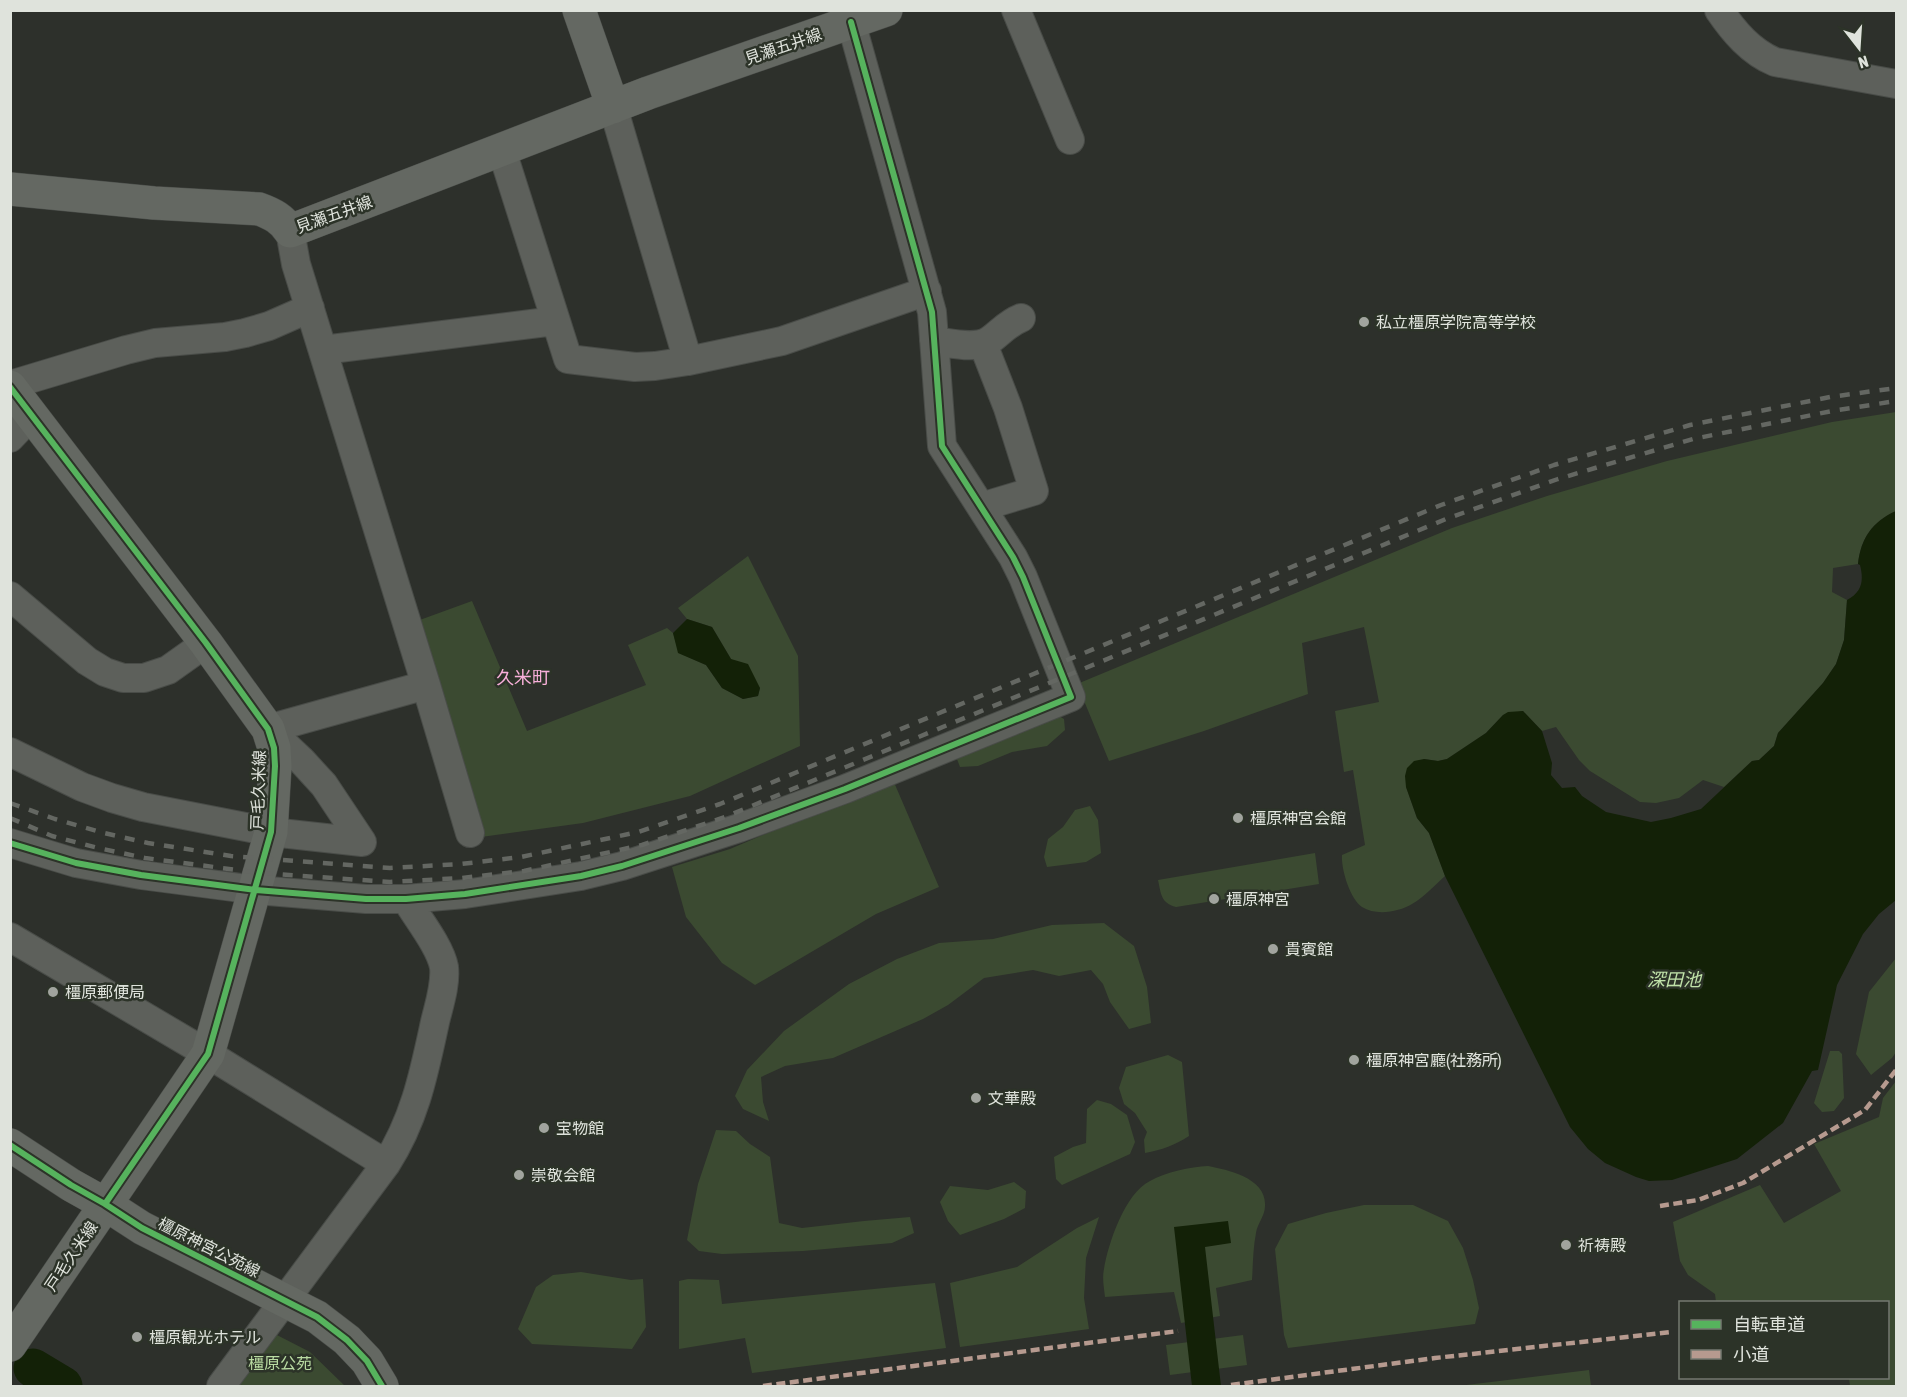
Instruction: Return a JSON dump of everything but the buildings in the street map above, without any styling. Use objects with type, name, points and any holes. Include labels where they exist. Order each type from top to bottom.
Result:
[{"type":"main road","points":[[579,10],[613,107]]},
{"type":"main road","name":"見瀬五井線","points":[[10,189],[154,203],[259,209],[272,213],[284,222],[290,231],[842,20],[886,10]]},
{"type":"main road","name":"戸毛久米線","points":[[10,386],[21,427],[206,643],[268,729],[274,748],[275,766],[271,832],[208,1054],[10,1345]]},
{"type":"main road","name":"橿原神宮公苑線","points":[[10,1144],[71,1185],[142,1228],[317,1317],[347,1340],[367,1361],[382,1386]]},
{"type":"street","points":[[1016,10],[1070,140]]},
{"type":"street","points":[[1719,10],[1748,46],[1761,56],[1775,62],[1896,84]]},
{"type":"street","points":[[10,843],[76,863],[141,875],[256,890],[366,899],[406,899],[465,894],[530,885],[622,866],[790,810],[1071,697],[1023,577],[1008,548],[942,446],[932,312],[842,20]]},
{"type":"street","points":[[613,107],[688,361]]},
{"type":"street","points":[[502,151],[568,359],[635,367],[688,361],[782,341],[927,291]]},
{"type":"street","points":[[290,231],[310,308],[470,833]]},
{"type":"street","points":[[10,386],[155,343],[245,333],[269,326],[310,308]]},
{"type":"street","points":[[934,341],[983,344],[1011,322],[1021,318]]},
{"type":"street","points":[[323,350],[555,321]]},
{"type":"street","points":[[981,507],[1034,491],[1008,408],[983,344]]},
{"type":"street","points":[[10,596],[87,661],[105,672],[123,678],[144,678],[168,670],[206,643]]},
{"type":"street","points":[[268,729],[426,685]]},
{"type":"street","points":[[10,752],[56,775],[112,798],[180,815],[271,832],[362,842],[324,785],[268,729]]},
{"type":"street","points":[[221,1386],[386,1164],[400,1142],[412,1114],[422,1081],[444,983],[444,966],[436,948],[406,899]]},
{"type":"street","points":[[10,937],[208,1054],[386,1164]]},
{"type":"green space","points":[[1896,412],[1896,511],[1880,520],[1869,532],[1862,546],[1858,564],[1833,568],[1832,592],[1847,600],[1844,640],[1836,664],[1823,683],[1778,733],[1774,746],[1759,760],[1752,761],[1724,787],[1703,780],[1679,798],[1656,803],[1640,802],[1590,771],[1579,760],[1556,727],[1542,731],[1523,711],[1503,715],[1486,733],[1447,759],[1438,761],[1424,759],[1406,787],[1417,818],[1429,833],[1445,876],[1421,898],[1401,909],[1381,912],[1362,907],[1350,891],[1342,861],[1342,855],[1365,845],[1353,770],[1344,772],[1335,711],[1379,702],[1364,627],[1302,643],[1308,694],[1204,731],[1109,761],[1077,684],[1452,528],[1547,496],[1667,461],[1832,422]]},
{"type":"green space","points":[[748,556],[798,656],[800,746],[690,796],[583,823],[481,837],[417,621],[472,601],[527,731],[646,685],[628,645],[667,628],[673,633],[679,653],[706,665],[722,688],[743,699],[758,696],[760,688],[731,659],[712,627],[687,619],[678,608]]},
{"type":"green space","points":[[1059,716],[1064,719],[1065,730],[1047,746],[1012,752],[978,766],[960,767],[957,759]]},
{"type":"green space","points":[[893,780],[939,887],[876,914],[755,985],[722,963],[686,917],[672,867],[730,849]]},
{"type":"green space","points":[[1090,806],[1098,820],[1101,853],[1086,862],[1047,867],[1044,857],[1048,839],[1063,827],[1075,810]]},
{"type":"green space","points":[[1315,853],[1319,884],[1176,907],[1167,903],[1161,894],[1158,880]]},
{"type":"green space","points":[[1104,923],[1134,946],[1147,987],[1151,1023],[1129,1029],[1110,1002],[1103,984],[1091,970],[1059,976],[1033,970],[984,978],[948,1005],[923,1019],[833,1058],[785,1066],[761,1077],[763,1102],[769,1121],[743,1109],[735,1096],[747,1070],[784,1031],[849,984],[897,959],[939,943],[993,939],[1052,925]]},
{"type":"green space","points":[[1896,958],[1896,1052],[1871,1075],[1856,1054],[1869,992]]},
{"type":"green space","points":[[1830,1051],[1839,1051],[1842,1054],[1844,1098],[1834,1111],[1822,1112],[1814,1103]]},
{"type":"green space","points":[[1168,1055],[1182,1062],[1189,1136],[1168,1147],[1145,1153],[1144,1140],[1147,1132],[1135,1113],[1124,1104],[1119,1088],[1126,1067]]},
{"type":"green space","points":[[1896,1081],[1896,1386],[1850,1386],[1849,1379],[1889,1379],[1889,1301],[1716,1301],[1715,1294],[1688,1275],[1680,1261],[1673,1222],[1760,1185],[1784,1223],[1841,1191],[1814,1144],[1879,1117],[1883,1098]]},
{"type":"green space","points":[[1097,1100],[1111,1104],[1127,1115],[1135,1142],[1130,1154],[1062,1185],[1056,1179],[1054,1157],[1086,1143],[1087,1109]]},
{"type":"green space","points":[[716,1130],[736,1131],[750,1144],[770,1157],[779,1223],[802,1228],[910,1217],[914,1233],[892,1243],[803,1251],[722,1254],[699,1251],[687,1240],[698,1184]]},
{"type":"green space","points":[[1208,1166],[1245,1177],[1260,1188],[1264,1196],[1265,1210],[1255,1239],[1252,1280],[1216,1288],[1220,1316],[1181,1323],[1174,1292],[1105,1297],[1103,1272],[1109,1246],[1119,1220],[1133,1196],[1141,1187],[1163,1175]]},
{"type":"green space","points":[[1014,1182],[1026,1191],[1025,1208],[1004,1219],[960,1235],[948,1221],[940,1202],[950,1186],[988,1190]]},
{"type":"green space","points":[[1364,1205],[1413,1205],[1448,1221],[1463,1248],[1473,1280],[1479,1308],[1475,1324],[1288,1348],[1284,1335],[1275,1249],[1288,1224]]},
{"type":"green space","points":[[1099,1217],[1086,1258],[1084,1298],[1089,1329],[960,1347],[950,1283],[1017,1267],[1077,1228]]},
{"type":"green space","points":[[581,1272],[631,1280],[643,1279],[646,1327],[632,1349],[532,1344],[518,1329],[536,1287],[553,1275]]},
{"type":"green space","points":[[719,1280],[722,1304],[935,1283],[946,1348],[752,1373],[745,1338],[679,1349],[679,1281]]},
{"type":"green space","name":"橿原公苑","points":[[273,1333],[310,1352],[345,1386],[236,1386]]},
{"type":"green space","points":[[1243,1335],[1247,1365],[1170,1375],[1166,1345]]},
{"type":"green space","points":[[1589,1370],[1591,1386],[1458,1386]]},
{"type":"water","name":"深田池","points":[[1896,511],[1896,900],[1879,914],[1863,934],[1837,985],[1818,1070],[1812,1071],[1783,1123],[1737,1159],[1672,1180],[1649,1181],[1636,1177],[1605,1163],[1588,1149],[1570,1127],[1445,876],[1429,833],[1417,818],[1406,787],[1407,768],[1414,761],[1447,759],[1486,733],[1503,715],[1508,712],[1523,711],[1542,731],[1552,763],[1551,775],[1562,788],[1575,787],[1582,796],[1606,812],[1651,822],[1701,809],[1752,761],[1759,760],[1774,746],[1778,733],[1823,683],[1836,664],[1844,640],[1847,600],[1861,586],[1861,571],[1858,564],[1862,546],[1874,526]]},
{"type":"water","points":[[687,619],[712,627],[731,659],[748,664],[760,688],[758,696],[743,699],[722,688],[706,665],[678,653],[673,633]]},
{"type":"water","points":[[1228,1221],[1231,1243],[1205,1247],[1221,1386],[1192,1386],[1174,1227]]},
{"type":"waterway","points":[[33,1368],[63,1386]]},
{"type":"railway","points":[[10,803],[55,819],[148,843],[231,856],[390,868],[461,864],[521,857],[638,832],[720,804],[1441,505],[1554,465],[1690,425],[1830,397],[1896,388]]},
{"type":"railway","points":[[10,818],[52,836],[145,858],[260,873],[390,882],[462,878],[524,871],[642,845],[725,817],[1446,519],[1558,479],[1693,439],[1832,411],[1896,401]]},
{"type":"marked path","points":[[1660,1206],[1698,1200],[1743,1183],[1865,1110],[1896,1070]]},
{"type":"marked path","points":[[763,1386],[1178,1331]]},
{"type":"marked path","points":[[1231,1385],[1435,1358],[1672,1332]]},
{"type":"cycle path","points":[[10,843],[76,863],[141,875],[256,890],[366,899],[406,899],[465,894],[581,876],[622,866],[739,828],[845,789],[1071,697],[1013,557],[942,446],[932,312],[851,22]]},
{"type":"cycle path","points":[[10,387],[206,643],[268,729],[274,748],[271,832],[208,1054],[105,1204]]},
{"type":"cycle path","points":[[10,1145],[142,1228],[317,1317],[347,1340],[367,1361],[382,1386]]},
{"type":"place","name":"私立橿原学院高等学校","points":[[1364,322]]},
{"type":"place","name":"橿原神宮会館","points":[[1238,818]]},
{"type":"place","name":"橿原神宮","points":[[1214,899]]},
{"type":"place","name":"貴賓館","points":[[1273,949]]},
{"type":"place","name":"橿原郵便局","points":[[53,992]]},
{"type":"place","name":"橿原神宮廳(社務所)","points":[[1354,1060]]},
{"type":"place","name":"文華殿","points":[[976,1098]]},
{"type":"place","name":"宝物館","points":[[544,1128]]},
{"type":"place","name":"崇敬会館","points":[[519,1175]]},
{"type":"place","name":"祈祷殿","points":[[1566,1245]]},
{"type":"place","name":"橿原観光ホテル","points":[[137,1337]]},
{"type":"district","name":"久米町","points":[[523,678]]}]
